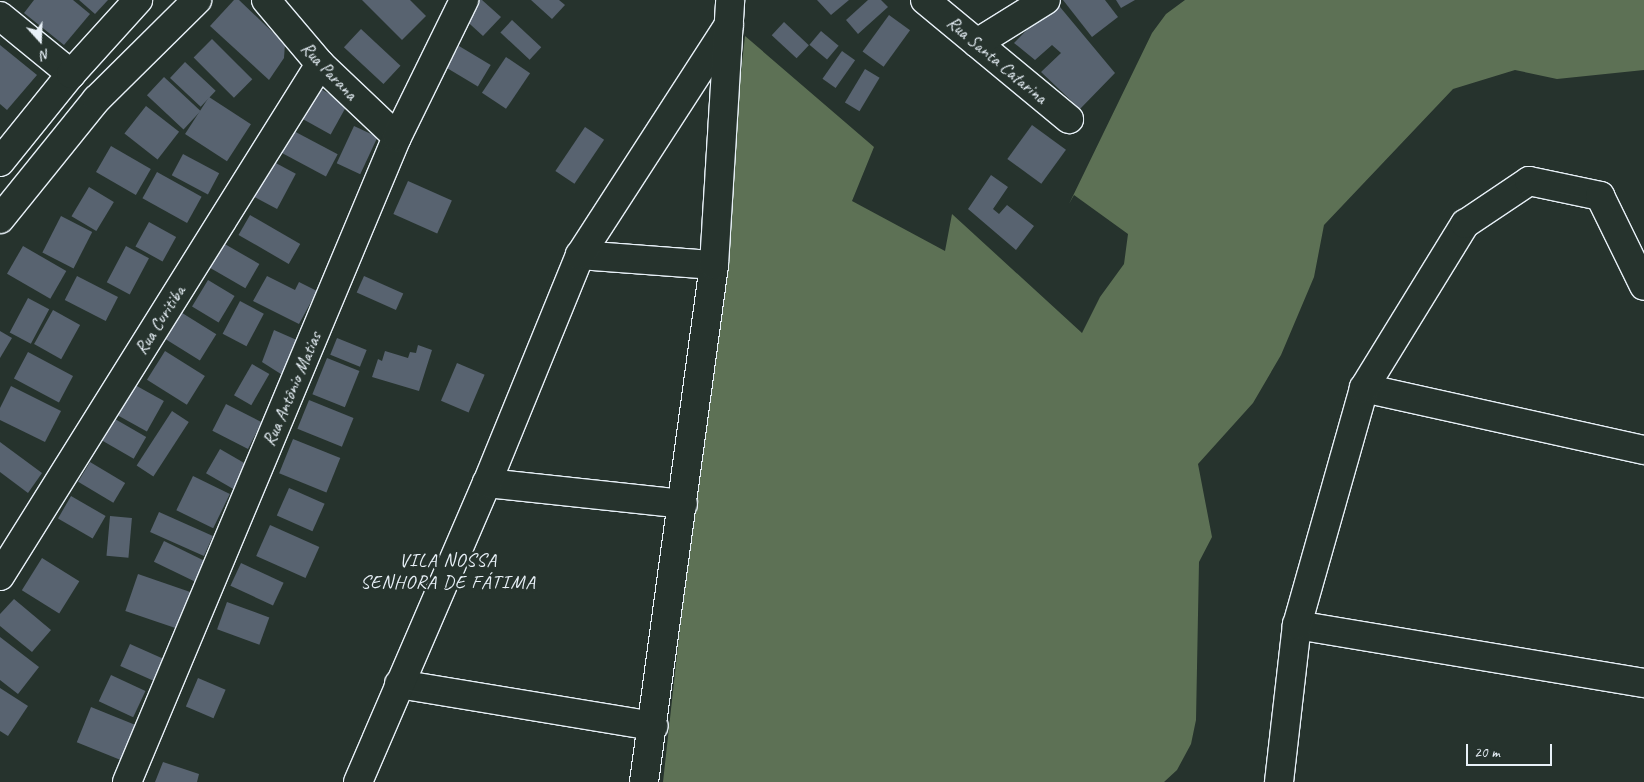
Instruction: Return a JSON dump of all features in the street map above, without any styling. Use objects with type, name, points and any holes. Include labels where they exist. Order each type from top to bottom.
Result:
[{"type":"street","points":[[0,162],[71,74],[138,0]]},
{"type":"street","points":[[0,219],[97,99],[197,0]]},
{"type":"street","name":"Rua Parana","points":[[266,0],[320,64],[397,138]]},
{"type":"street","name":"Rua Antônio Matias","points":[[127,782],[397,138],[464,0]]},
{"type":"street","name":"Rua Santa Catarina","points":[[925,0],[1069,119]]},
{"type":"street","points":[[977,44],[1046,0]]},
{"type":"street","points":[[358,782],[398,684],[488,483],[580,255],[730,13]]},
{"type":"street","points":[[644,782],[654,726],[714,265],[730,13]]},
{"type":"street","points":[[0,16],[71,74]]},
{"type":"street","name":"Rua Curitiba","points":[[0,576],[320,64]]},
{"type":"street","points":[[1279,782],[1297,625],[1364,388],[1465,224],[1529,181],[1600,196],[1644,286]]},
{"type":"street","points":[[580,255],[714,265]]},
{"type":"street","points":[[1364,388],[1644,450]]},
{"type":"street","points":[[488,483],[683,504]]},
{"type":"street","points":[[1297,625],[1644,683]]},
{"type":"street","points":[[398,684],[654,726]]},
{"type":"green space","points":[[1185,0],[1644,0],[1644,70],[1557,79],[1515,70],[1453,89],[1324,225],[1314,277],[1281,355],[1253,403],[1198,464],[1212,537],[1199,562],[1196,720],[1191,744],[1177,770],[1164,782],[663,782],[745,36],[874,147],[852,201],[945,251],[952,214],[1082,333],[1100,297],[1124,264],[1128,234],[1074,195],[1069,204],[1152,33],[1166,14]]},
{"type":"building","points":[[34,0],[73,0],[90,14],[64,45],[24,13]]},
{"type":"building","points":[[79,0],[108,0],[95,14]]},
{"type":"building","points":[[234,0],[239,0],[285,44],[284,58],[269,80],[210,26]]},
{"type":"building","points":[[362,0],[410,0],[426,16],[402,40]]},
{"type":"building","points":[[474,0],[482,0],[501,17],[483,36],[460,15]]},
{"type":"building","points":[[531,0],[559,0],[565,5],[552,19]]},
{"type":"building","points":[[817,0],[849,0],[831,15]]},
{"type":"building","points":[[868,0],[881,0],[888,7],[858,34],[846,20]]},
{"type":"building","points":[[1063,0],[1105,0],[1118,17],[1092,37]]},
{"type":"building","points":[[1116,0],[1135,0],[1121,8]]},
{"type":"building","points":[[1055,1],[1115,73],[1080,109],[1041,72],[1061,53],[1052,45],[1035,60],[1014,43]]},
{"type":"building","points":[[889,15],[910,30],[884,67],[863,51]]},
{"type":"building","points":[[512,20],[541,47],[530,60],[500,32]]},
{"type":"building","points":[[784,22],[809,45],[797,58],[772,35]]},
{"type":"building","points":[[361,29],[400,66],[383,84],[344,47]]},
{"type":"building","points":[[821,31],[839,46],[827,60],[809,45]]},
{"type":"building","points":[[212,39],[252,79],[234,98],[194,57]]},
{"type":"building","points":[[0,45],[37,75],[7,110],[0,104]]},
{"type":"building","points":[[459,46],[491,65],[478,86],[446,67]]},
{"type":"building","points":[[842,51],[855,60],[836,88],[822,79]]},
{"type":"building","points":[[506,57],[530,73],[506,109],[482,93]]},
{"type":"building","points":[[185,62],[216,91],[201,107],[170,78]]},
{"type":"building","points":[[865,69],[880,78],[859,111],[845,102]]},
{"type":"building","points":[[164,77],[201,111],[184,129],[147,95]]},
{"type":"building","points":[[317,87],[348,104],[331,135],[300,118]]},
{"type":"building","points":[[209,97],[251,124],[227,161],[185,134]]},
{"type":"building","points":[[146,106],[179,132],[158,159],[124,134]]},
{"type":"building","points":[[1032,125],[1066,150],[1041,184],[1007,159]]},
{"type":"building","points":[[354,126],[378,137],[360,174],[337,163]]},
{"type":"building","points":[[585,127],[604,140],[574,184],[555,171]]},
{"type":"building","points":[[290,129],[338,154],[326,176],[278,151]]},
{"type":"building","points":[[111,146],[151,169],[136,195],[96,172]]},
{"type":"building","points":[[183,154],[219,173],[208,194],[172,175]]},
{"type":"building","points":[[272,161],[296,174],[277,209],[253,196]]},
{"type":"building","points":[[157,172],[202,197],[187,223],[142,198]]},
{"type":"building","points":[[991,175],[1008,187],[993,209],[999,214],[1007,205],[1034,226],[1016,250],[968,209]]},
{"type":"building","points":[[408,181],[452,201],[437,233],[393,214]]},
{"type":"building","points":[[89,187],[114,202],[96,231],[71,216]]},
{"type":"building","points":[[250,215],[300,244],[289,264],[238,235]]},
{"type":"building","points":[[61,216],[92,232],[74,268],[42,253]]},
{"type":"building","points":[[149,222],[176,237],[163,262],[135,246]]},
{"type":"building","points":[[223,243],[259,264],[245,288],[209,267]]},
{"type":"building","points":[[23,246],[66,271],[50,299],[7,274]]},
{"type":"building","points":[[126,246],[149,258],[130,294],[107,282]]},
{"type":"building","points":[[77,276],[118,297],[106,321],[65,300]]},
{"type":"building","points":[[267,276],[295,290],[299,282],[317,291],[299,324],[253,301]]},
{"type":"building","points":[[364,276],[403,293],[396,310],[357,292]]},
{"type":"building","points":[[208,280],[235,296],[219,323],[192,307]]},
{"type":"building","points":[[28,298],[49,309],[31,344],[10,332]]},
{"type":"building","points":[[240,301],[264,314],[246,346],[223,334]]},
{"type":"building","points":[[53,310],[80,325],[61,359],[34,344]]},
{"type":"building","points":[[179,311],[216,334],[200,361],[163,337]]},
{"type":"building","points":[[274,330],[299,341],[284,376],[262,362]]},
{"type":"building","points":[[0,331],[12,338],[0,358]]},
{"type":"building","points":[[337,338],[367,350],[360,367],[330,355]]},
{"type":"building","points":[[418,345],[432,350],[419,391],[372,377],[378,359],[382,361],[385,351],[408,358],[410,352],[416,353]]},
{"type":"building","points":[[165,351],[205,376],[187,405],[147,380]]},
{"type":"building","points":[[28,352],[73,376],[59,402],[14,378]]},
{"type":"building","points":[[327,358],[359,371],[345,407],[312,394]]},
{"type":"building","points":[[457,363],[485,375],[469,412],[441,401]]},
{"type":"building","points":[[252,364],[269,374],[251,405],[234,395]]},
{"type":"building","points":[[135,385],[164,401],[147,432],[118,416]]},
{"type":"building","points":[[11,386],[61,411],[45,442],[0,420],[0,408]]},
{"type":"building","points":[[309,400],[354,418],[342,447],[297,429]]},
{"type":"building","points":[[226,404],[262,422],[248,449],[212,431]]},
{"type":"building","points":[[172,411],[189,422],[153,476],[137,466]]},
{"type":"building","points":[[115,419],[146,437],[134,459],[102,441]]},
{"type":"building","points":[[293,439],[340,458],[326,492],[279,473]]},
{"type":"building","points":[[0,442],[42,473],[28,493],[0,472]]},
{"type":"building","points":[[220,449],[249,466],[235,490],[206,473]]},
{"type":"building","points":[[90,462],[125,483],[113,503],[78,482]]},
{"type":"building","points":[[193,476],[230,494],[213,528],[176,510]]},
{"type":"building","points":[[289,488],[325,504],[312,531],[277,515]]},
{"type":"building","points":[[71,496],[106,516],[93,539],[58,519]]},
{"type":"building","points":[[159,512],[213,536],[204,556],[150,532]]},
{"type":"building","points":[[110,516],[132,518],[128,558],[107,556]]},
{"type":"building","points":[[270,525],[319,547],[306,578],[256,556]]},
{"type":"building","points":[[164,541],[205,561],[195,582],[154,562]]},
{"type":"building","points":[[42,558],[79,581],[59,614],[22,590]]},
{"type":"building","points":[[241,563],[284,583],[273,606],[230,586]]},
{"type":"building","points":[[138,574],[191,592],[178,629],[125,611]]},
{"type":"building","points":[[14,599],[51,630],[32,652],[0,626],[0,614]]},
{"type":"building","points":[[227,602],[269,617],[259,645],[217,629]]},
{"type":"building","points":[[0,637],[39,667],[18,694],[0,680]]},
{"type":"building","points":[[130,644],[168,661],[159,683],[120,666]]},
{"type":"building","points":[[111,675],[145,691],[133,717],[99,701]]},
{"type":"building","points":[[198,678],[226,690],[214,718],[186,707]]},
{"type":"building","points":[[0,688],[28,706],[8,736],[0,731]]},
{"type":"building","points":[[91,707],[137,726],[123,761],[77,742]]},
{"type":"building","points":[[163,762],[199,774],[197,782],[155,782]]},
{"type":"district","name":"VILA NOSSA SENHORA DE FÁTIMA","points":[[448,572]]}]
